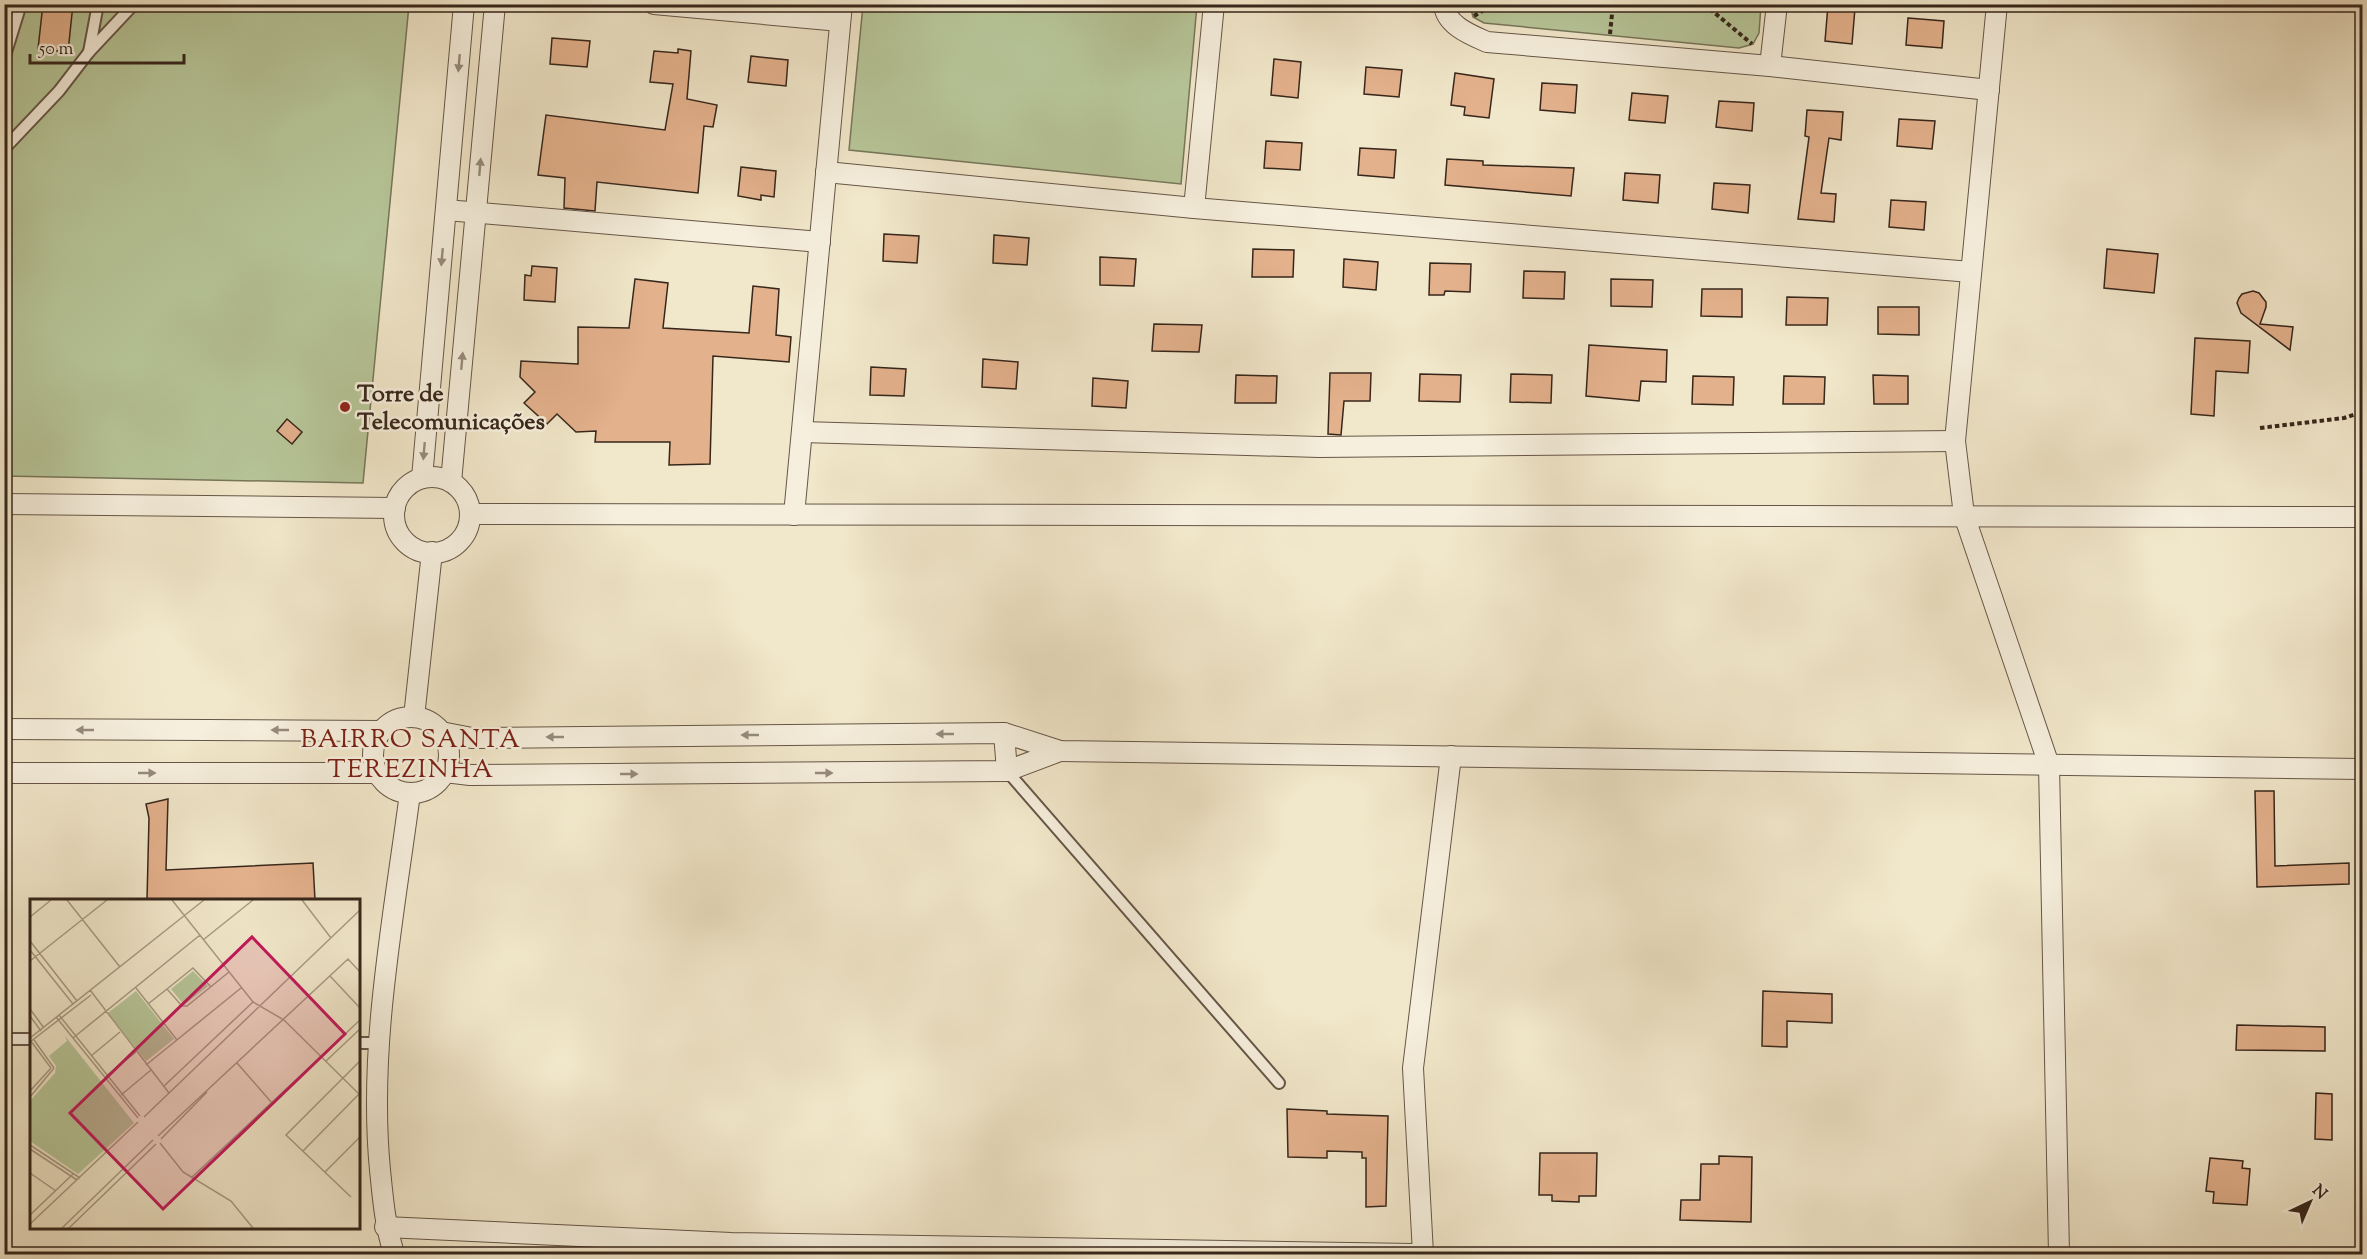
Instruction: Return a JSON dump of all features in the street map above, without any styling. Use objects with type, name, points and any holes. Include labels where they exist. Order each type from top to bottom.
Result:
[{"type":"street","points":[[422,478],[464,4]]},
{"type":"street","points":[[451,482],[495,4]]},
{"type":"street","points":[[654,4],[841,13],[794,515]]},
{"type":"street","points":[[1194,208],[1214,4]]},
{"type":"street","points":[[1444,4],[1444,9],[1460,29],[1487,42],[1770,66],[1989,90]]},
{"type":"street","points":[[1770,66],[1777,4]]},
{"type":"street","points":[[1997,4],[1955,441],[1964,515],[2049,765],[2059,1254]]},
{"type":"street","points":[[826,172],[1194,208],[1971,272]]},
{"type":"street","points":[[446,210],[820,242]]},
{"type":"street","points":[[802,432],[1319,447],[1955,441]]},
{"type":"street","points":[[432,477],[451,482],[465,496],[470,514],[468,526],[463,537],[444,551],[421,551],[403,539],[394,519],[394,508],[404,489],[422,478],[432,477]]},
{"type":"street","points":[[4,504],[394,508]]},
{"type":"street","points":[[470,514],[2362,517]]},
{"type":"street","points":[[414,717],[432,552]]},
{"type":"street","points":[[414,717],[433,724],[441,732],[448,752],[444,772],[430,787],[410,793],[391,787],[377,773],[373,762],[373,751],[375,741],[381,731],[390,723],[401,718],[414,717]]},
{"type":"street","points":[[4,729],[381,731]]},
{"type":"street","points":[[441,732],[472,738],[1004,733],[1060,751],[2362,769]]},
{"type":"street","points":[[1004,733],[1006,771]]},
{"type":"street","points":[[444,772],[482,775],[1006,771],[1060,751]]},
{"type":"street","points":[[1423,1254],[1413,1068],[1451,756]]},
{"type":"street","points":[[4,773],[377,773]]},
{"type":"street","points":[[394,1254],[385,1227],[368,1043],[410,793]]},
{"type":"street","points":[[385,1227],[731,1243],[1414,1254]]},
{"type":"lane","points":[[4,59],[21,4]]},
{"type":"lane","points":[[89,52],[98,4]]},
{"type":"lane","points":[[4,149],[59,91],[89,52],[134,4]]},
{"type":"lane","points":[[1006,771],[1279,1083]]},
{"type":"lane","points":[[4,1039],[30,1039]]},
{"type":"path","points":[[1473,17],[1494,4]]},
{"type":"path","points":[[1609,53],[1613,4]]},
{"type":"path","points":[[1704,4],[1753,44]]},
{"type":"path","points":[[2260,428],[2344,417],[2362,412]]},
{"type":"green space","points":[[1470,4],[1761,5],[1759,33],[1753,44],[1739,48],[1484,23],[1473,17]]},
{"type":"green space","points":[[5,5],[409,5],[363,483],[5,476]]},
{"type":"green space","points":[[863,5],[1197,5],[1181,184],[849,150]]},
{"type":"building","points":[[43,4],[73,4],[68,52],[38,49]]},
{"type":"building","points":[[1828,5],[1855,8],[1852,44],[1825,41]]},
{"type":"building","points":[[1908,18],[1944,21],[1942,48],[1906,45]]},
{"type":"building","points":[[552,38],[590,41],[587,67],[550,64]]},
{"type":"building","points":[[678,49],[691,51],[687,99],[717,105],[713,127],[704,126],[698,193],[597,182],[595,211],[564,208],[565,178],[538,175],[546,115],[665,130],[673,84],[650,82],[654,51],[678,53]]},
{"type":"building","points":[[751,56],[788,60],[786,86],[748,82]]},
{"type":"building","points":[[1274,59],[1301,62],[1298,98],[1271,95]]},
{"type":"building","points":[[1366,67],[1402,70],[1399,97],[1364,94]]},
{"type":"building","points":[[1455,73],[1494,79],[1489,118],[1464,115],[1465,107],[1451,105]]},
{"type":"building","points":[[1542,83],[1577,85],[1575,113],[1540,110]]},
{"type":"building","points":[[1632,93],[1668,96],[1665,123],[1629,120]]},
{"type":"building","points":[[1719,101],[1754,103],[1752,131],[1716,127]]},
{"type":"building","points":[[1807,110],[1843,112],[1841,140],[1829,138],[1821,193],[1836,194],[1834,222],[1798,219],[1809,137],[1805,136]]},
{"type":"building","points":[[1899,119],[1935,121],[1932,149],[1897,146]]},
{"type":"building","points":[[1266,141],[1302,143],[1300,170],[1264,168]]},
{"type":"building","points":[[1360,148],[1396,150],[1394,178],[1358,175]]},
{"type":"building","points":[[1447,159],[1483,161],[1483,165],[1574,168],[1571,196],[1445,185]]},
{"type":"building","points":[[741,167],[776,171],[774,197],[761,195],[761,200],[738,196]]},
{"type":"building","points":[[1625,173],[1660,175],[1658,203],[1623,200]]},
{"type":"building","points":[[1714,183],[1750,185],[1748,213],[1712,209]]},
{"type":"building","points":[[1891,200],[1926,202],[1924,230],[1889,227]]},
{"type":"building","points":[[884,234],[919,236],[917,263],[883,261]]},
{"type":"building","points":[[994,235],[1029,238],[1027,265],[993,263]]},
{"type":"building","points":[[1253,249],[1294,250],[1293,277],[1252,277]]},
{"type":"building","points":[[2107,249],[2158,254],[2154,293],[2104,288]]},
{"type":"building","points":[[1100,257],[1136,259],[1134,286],[1100,285]]},
{"type":"building","points":[[1344,259],[1378,262],[1376,290],[1343,287]]},
{"type":"building","points":[[1430,263],[1471,264],[1470,292],[1445,291],[1444,295],[1429,295]]},
{"type":"building","points":[[532,266],[557,268],[555,302],[524,300],[525,275],[531,276]]},
{"type":"building","points":[[1524,271],[1565,272],[1564,299],[1523,298]]},
{"type":"building","points":[[635,279],[668,283],[663,328],[749,333],[753,286],[779,289],[776,335],[791,337],[789,362],[713,356],[710,464],[669,465],[670,442],[595,442],[596,431],[576,432],[557,414],[547,424],[524,403],[535,392],[520,377],[521,361],[578,364],[578,327],[629,328]]},
{"type":"building","points":[[1611,279],[1653,280],[1652,307],[1611,306]]},
{"type":"building","points":[[1702,289],[1742,289],[1742,317],[1701,316]]},
{"type":"building","points":[[2253,291],[2259,293],[2266,302],[2260,324],[2293,327],[2290,350],[2241,313],[2237,303],[2239,298],[2242,294]]},
{"type":"building","points":[[1787,297],[1828,298],[1827,325],[1786,325]]},
{"type":"building","points":[[1878,307],[1919,307],[1919,335],[1878,334]]},
{"type":"building","points":[[1154,324],[1202,325],[1199,352],[1152,351]]},
{"type":"building","points":[[2195,338],[2250,341],[2248,373],[2216,371],[2214,416],[2191,414]]},
{"type":"building","points":[[1589,345],[1667,350],[1666,382],[1641,381],[1639,401],[1586,396]]},
{"type":"building","points":[[983,359],[1018,362],[1016,389],[982,387]]},
{"type":"building","points":[[871,367],[906,369],[904,396],[870,395]]},
{"type":"building","points":[[1330,373],[1371,373],[1370,401],[1344,401],[1341,435],[1328,434]]},
{"type":"building","points":[[1420,374],[1461,375],[1460,402],[1419,401]]},
{"type":"building","points":[[1511,374],[1552,375],[1551,403],[1510,402]]},
{"type":"building","points":[[1236,375],[1277,376],[1276,403],[1235,403]]},
{"type":"building","points":[[1873,375],[1908,376],[1908,404],[1874,404]]},
{"type":"building","points":[[1693,376],[1734,377],[1733,405],[1692,404]]},
{"type":"building","points":[[1784,376],[1825,377],[1824,404],[1783,404]]},
{"type":"building","points":[[1093,378],[1128,381],[1126,408],[1092,406]]},
{"type":"building","points":[[287,419],[302,432],[292,444],[277,431]]},
{"type":"building","points":[[2255,791],[2274,791],[2275,866],[2349,863],[2349,884],[2257,887]]},
{"type":"building","points":[[168,799],[166,870],[313,863],[315,899],[147,899],[149,818],[146,804]]},
{"type":"building","points":[[1763,991],[1832,994],[1832,1023],[1787,1021],[1787,1047],[1762,1046]]},
{"type":"building","points":[[2237,1025],[2325,1027],[2325,1051],[2236,1050]]},
{"type":"building","points":[[2316,1093],[2332,1094],[2332,1140],[2315,1139]]},
{"type":"building","points":[[1287,1109],[1327,1111],[1327,1114],[1388,1116],[1386,1206],[1366,1207],[1366,1158],[1362,1158],[1362,1152],[1327,1151],[1327,1158],[1288,1157]]},
{"type":"building","points":[[1540,1153],[1597,1153],[1596,1196],[1579,1196],[1579,1202],[1552,1201],[1552,1195],[1539,1195]]},
{"type":"building","points":[[1719,1156],[1752,1157],[1751,1222],[1680,1220],[1681,1200],[1700,1200],[1701,1164],[1719,1164]]},
{"type":"building","points":[[2210,1158],[2243,1161],[2242,1168],[2250,1169],[2247,1205],[2213,1203],[2214,1192],[2206,1191]]},
{"type":"place","name":"Torre de Telecomunicações","points":[[345,407]]},
{"type":"district","name":"BAIRRO SANTA TEREZINHA","points":[[411,753]]}]
